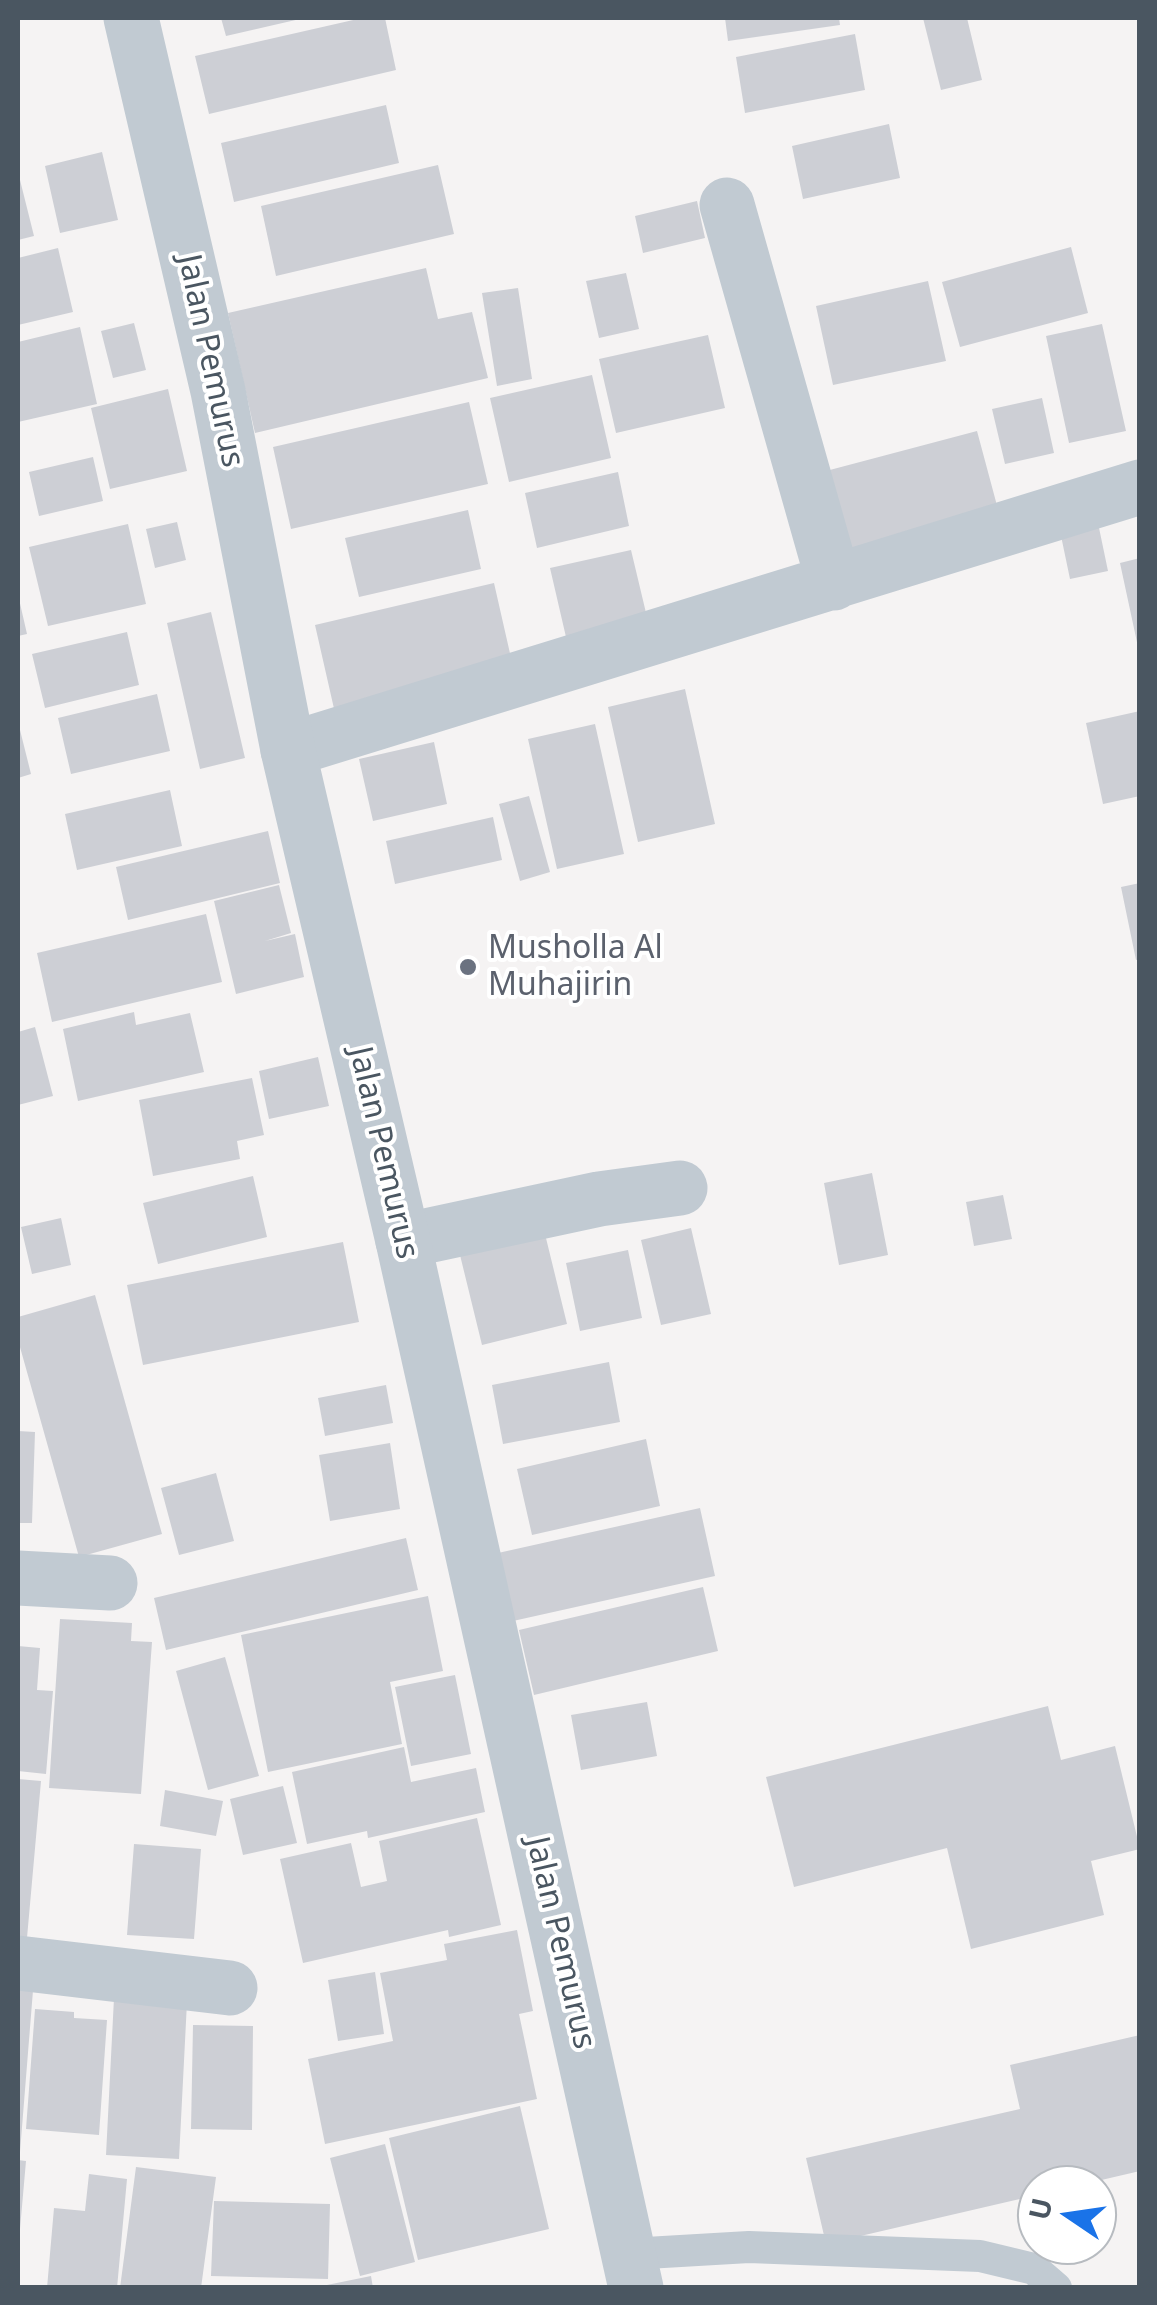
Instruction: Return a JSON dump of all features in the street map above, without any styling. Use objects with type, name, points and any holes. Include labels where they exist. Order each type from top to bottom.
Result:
[{"type":"street","name":"Jalan Pemurus","points":[[131,18],[218,391],[288,750],[404,1241],[633,2271]]},
{"type":"street","points":[[727,205],[834,583]]},
{"type":"street","points":[[288,750],[1140,486]]},
{"type":"street","points":[[404,1241],[599,1199],[680,1188]]},
{"type":"street","points":[[18,1578],[110,1583]]},
{"type":"street","points":[[18,1963],[230,1988]]},
{"type":"lane","points":[[633,2271],[749,2247],[980,2256],[1034,2269],[1056,2288]]},
{"type":"building","points":[[221,18],[300,18],[300,19],[226,36]]},
{"type":"building","points":[[362,18],[385,18],[396,70],[209,114],[195,56]]},
{"type":"building","points":[[725,18],[839,18],[840,25],[728,41]]},
{"type":"building","points":[[923,18],[967,18],[982,80],[941,90]]},
{"type":"building","points":[[855,34],[865,90],[745,113],[736,57]]},
{"type":"building","points":[[386,105],[399,163],[234,202],[221,143]]},
{"type":"building","points":[[889,124],[900,178],[803,199],[792,146]]},
{"type":"building","points":[[102,152],[118,220],[60,233],[45,166]]},
{"type":"building","points":[[438,165],[454,234],[276,276],[261,206]]},
{"type":"building","points":[[18,172],[34,236],[18,240]]},
{"type":"building","points":[[697,201],[705,238],[643,253],[635,216]]},
{"type":"building","points":[[1071,247],[1088,313],[960,347],[942,282]]},
{"type":"building","points":[[58,248],[73,312],[18,325],[18,258]]},
{"type":"building","points":[[426,268],[438,319],[472,312],[488,378],[255,433],[228,313]]},
{"type":"building","points":[[626,273],[639,329],[599,338],[586,281]]},
{"type":"building","points":[[928,281],[946,361],[833,385],[816,306]]},
{"type":"building","points":[[518,288],[532,379],[497,386],[482,293]]},
{"type":"building","points":[[134,323],[146,370],[113,378],[101,331]]},
{"type":"building","points":[[1102,324],[1126,431],[1069,443],[1046,336]]},
{"type":"building","points":[[80,327],[97,404],[18,422],[18,342]]},
{"type":"building","points":[[708,335],[725,408],[616,433],[599,359]]},
{"type":"building","points":[[592,375],[611,458],[509,482],[490,398]]},
{"type":"building","points":[[168,389],[187,471],[110,489],[91,408]]},
{"type":"building","points":[[1042,398],[1054,453],[1005,464],[992,409]]},
{"type":"building","points":[[469,402],[488,484],[291,529],[273,447]]},
{"type":"building","points":[[977,431],[999,513],[848,554],[826,471]]},
{"type":"building","points":[[93,457],[103,501],[39,516],[29,472]]},
{"type":"building","points":[[618,472],[629,526],[537,548],[525,493]]},
{"type":"building","points":[[468,510],[481,569],[359,597],[345,538]]},
{"type":"building","points":[[177,522],[186,560],[155,568],[146,529]]},
{"type":"building","points":[[1098,523],[1108,571],[1070,579],[1060,531]]},
{"type":"building","points":[[128,524],[146,604],[48,626],[29,547]]},
{"type":"building","points":[[631,550],[647,617],[566,637],[550,568]]},
{"type":"building","points":[[1140,558],[1140,647],[1138,647],[1120,563]]},
{"type":"building","points":[[494,583],[514,671],[335,713],[315,625]]},
{"type":"building","points":[[18,600],[27,634],[18,636]]},
{"type":"building","points":[[211,612],[245,758],[200,769],[167,623]]},
{"type":"building","points":[[127,632],[139,685],[45,708],[32,654]]},
{"type":"building","points":[[685,689],[715,824],[638,842],[608,707]]},
{"type":"building","points":[[157,694],[170,751],[71,774],[58,718]]},
{"type":"building","points":[[1140,711],[1140,796],[1103,804],[1086,723]]},
{"type":"building","points":[[18,722],[31,774],[18,778]]},
{"type":"building","points":[[595,724],[624,854],[557,869],[528,739]]},
{"type":"building","points":[[434,742],[447,804],[373,821],[359,759]]},
{"type":"building","points":[[170,790],[182,846],[77,870],[65,814]]},
{"type":"building","points":[[529,796],[550,872],[520,881],[499,804]]},
{"type":"building","points":[[493,817],[502,860],[395,884],[386,841]]},
{"type":"building","points":[[268,831],[280,883],[128,920],[116,867]]},
{"type":"building","points":[[1140,883],[1140,959],[1136,960],[1121,887]]},
{"type":"building","points":[[279,885],[291,933],[265,941],[295,934],[304,977],[236,994],[214,901]]},
{"type":"building","points":[[206,914],[222,982],[52,1022],[37,953]]},
{"type":"building","points":[[134,1012],[136,1025],[190,1013],[204,1072],[78,1101],[63,1029]]},
{"type":"building","points":[[35,1027],[53,1096],[18,1105],[18,1032]]},
{"type":"building","points":[[318,1057],[329,1106],[269,1119],[259,1071]]},
{"type":"building","points":[[252,1078],[264,1135],[237,1141],[240,1159],[153,1176],[139,1100]]},
{"type":"building","points":[[872,1173],[888,1255],[839,1265],[824,1183]]},
{"type":"building","points":[[253,1176],[267,1237],[158,1264],[143,1203]]},
{"type":"building","points":[[1003,1195],[1012,1239],[974,1246],[966,1202]]},
{"type":"building","points":[[61,1218],[71,1265],[32,1274],[21,1227]]},
{"type":"building","points":[[691,1228],[711,1314],[661,1325],[641,1240]]},
{"type":"building","points":[[545,1234],[567,1324],[482,1345],[460,1255]]},
{"type":"building","points":[[343,1242],[359,1322],[143,1365],[127,1285]]},
{"type":"building","points":[[628,1250],[642,1318],[580,1331],[566,1263]]},
{"type":"building","points":[[95,1295],[162,1534],[79,1557],[18,1340],[18,1317]]},
{"type":"building","points":[[609,1362],[620,1422],[503,1444],[492,1385]]},
{"type":"building","points":[[386,1385],[393,1423],[325,1436],[318,1398]]},
{"type":"building","points":[[18,1431],[35,1432],[32,1523],[18,1523]]},
{"type":"building","points":[[646,1439],[660,1506],[532,1535],[517,1469]]},
{"type":"building","points":[[390,1443],[400,1509],[330,1521],[319,1455]]},
{"type":"building","points":[[216,1473],[234,1541],[179,1555],[161,1488]]},
{"type":"building","points":[[700,1508],[715,1576],[513,1621],[498,1553]]},
{"type":"building","points":[[406,1538],[418,1590],[166,1650],[154,1598]]},
{"type":"building","points":[[703,1587],[718,1651],[534,1695],[519,1630]]},
{"type":"building","points":[[428,1596],[443,1671],[390,1682],[402,1744],[268,1772],[241,1635]]},
{"type":"building","points":[[60,1619],[132,1623],[131,1641],[152,1642],[141,1794],[49,1788]]},
{"type":"building","points":[[18,1646],[40,1648],[37,1690],[53,1691],[46,1774],[18,1771]]},
{"type":"building","points":[[225,1657],[259,1776],[208,1790],[176,1671]]},
{"type":"building","points":[[455,1675],[471,1754],[411,1766],[395,1687]]},
{"type":"building","points":[[647,1702],[657,1756],[581,1770],[571,1715]]},
{"type":"building","points":[[1048,1706],[1061,1760],[1115,1746],[1140,1849],[1091,1861],[1104,1915],[971,1949],[947,1848],[794,1887],[766,1777]]},
{"type":"building","points":[[404,1747],[411,1782],[476,1768],[485,1812],[368,1838],[367,1831],[307,1844],[292,1772]]},
{"type":"building","points":[[18,1779],[41,1781],[26,1949],[18,1948]]},
{"type":"building","points":[[283,1786],[297,1843],[243,1855],[230,1799]]},
{"type":"building","points":[[165,1790],[223,1801],[216,1836],[160,1826]]},
{"type":"building","points":[[477,1818],[501,1925],[449,1937],[448,1930],[303,1963],[280,1859],[351,1843],[361,1887],[387,1881],[379,1841]]},
{"type":"building","points":[[134,1844],[201,1849],[194,1939],[127,1935]]},
{"type":"building","points":[[517,1930],[533,2011],[519,2014],[537,2099],[325,2144],[308,2059],[393,2041],[380,1973],[447,1960],[444,1944]]},
{"type":"building","points":[[375,1972],[384,2034],[338,2041],[328,1980]]},
{"type":"building","points":[[18,1976],[34,1978],[20,2152],[18,2152]]},
{"type":"building","points":[[114,1998],[187,2002],[179,2159],[106,2155]]},
{"type":"building","points":[[35,2009],[74,2012],[74,2018],[107,2020],[99,2135],[26,2129]]},
{"type":"building","points":[[193,2025],[253,2026],[252,2130],[191,2129]]},
{"type":"building","points":[[1140,2035],[1140,2171],[1117,2176],[1117,2165],[1017,2165],[1017,2200],[826,2244],[806,2158],[1020,2109],[1010,2065]]},
{"type":"building","points":[[520,2106],[549,2229],[418,2260],[389,2138]]},
{"type":"building","points":[[385,2144],[415,2262],[360,2276],[330,2158]]},
{"type":"building","points":[[18,2160],[26,2161],[20,2229],[18,2229]]},
{"type":"building","points":[[136,2167],[216,2177],[201,2288],[120,2288]]},
{"type":"building","points":[[89,2174],[127,2179],[117,2288],[47,2288],[54,2208],[85,2211]]},
{"type":"building","points":[[214,2201],[330,2204],[328,2279],[211,2276]]},
{"type":"building","points":[[371,2276],[373,2288],[322,2288],[322,2286]]},
{"type":"place","name":"Musholla Al Muhajirin","points":[[468,967]]}]
